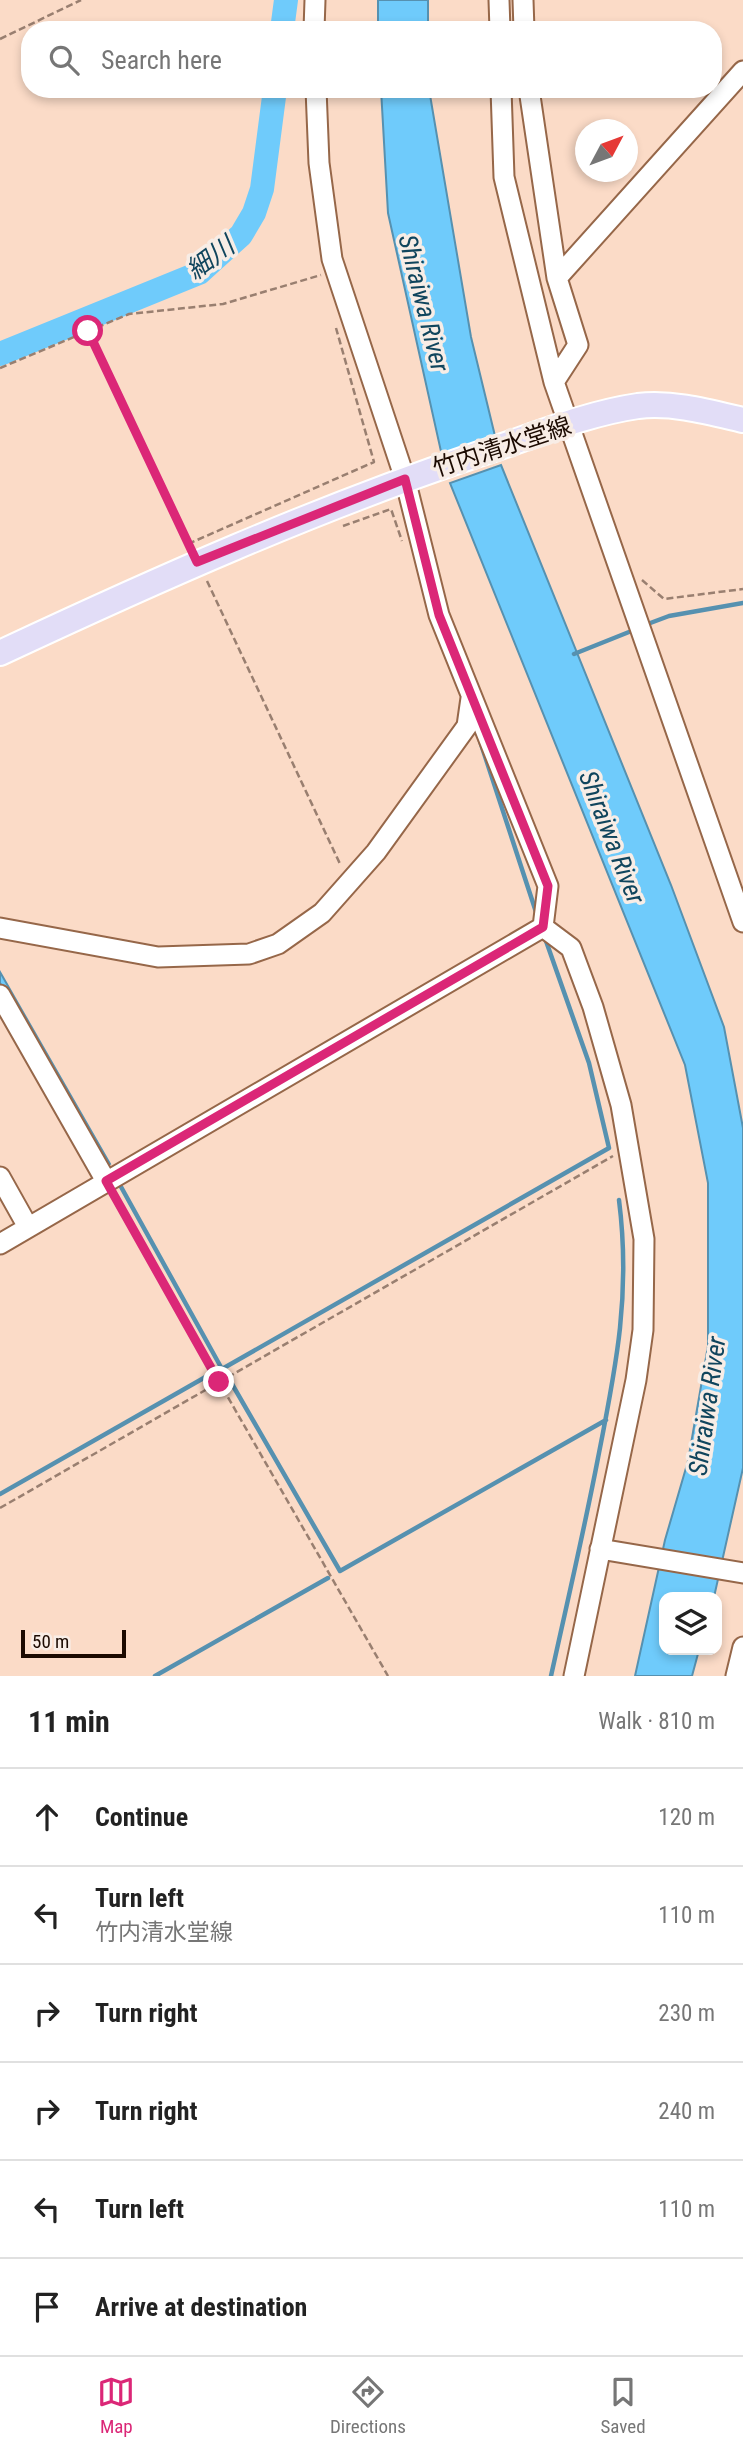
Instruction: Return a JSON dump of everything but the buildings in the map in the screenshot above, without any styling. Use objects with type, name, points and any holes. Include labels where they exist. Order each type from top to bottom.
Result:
[{"type":"main road","name":"竹内清水堂線","points":[[0,653],[193,553],[567,425],[640,406],[686,406],[743,420]]},
{"type":"street","points":[[314,21],[315,0]]},
{"type":"street","points":[[499,0],[500,21]]},
{"type":"street","points":[[523,0],[524,21]]},
{"type":"street","points":[[722,94],[743,71]]},
{"type":"street","points":[[316,98],[319,163],[332,259],[405,479],[439,615],[548,886],[543,927]]},
{"type":"street","points":[[501,98],[505,177],[567,425],[743,922]]},
{"type":"street","points":[[530,98],[557,278],[578,345],[555,382]]},
{"type":"street","points":[[557,278],[719,98]]},
{"type":"street","points":[[0,928],[158,957],[249,954],[278,944],[321,913],[376,852],[467,726],[472,696]]},
{"type":"street","points":[[0,1244],[543,927]]},
{"type":"street","points":[[543,927],[571,948],[593,1007],[621,1105],[645,1239],[643,1330],[617,1479],[574,1676]]},
{"type":"street","points":[[0,995],[106,1181]]},
{"type":"street","points":[[0,1177],[28,1227]]},
{"type":"street","points":[[600,1549],[743,1573]]},
{"type":"street","points":[[736,1676],[743,1647]]},
{"type":"path","points":[[37,21],[81,0]]},
{"type":"path","points":[[0,39],[21,29]]},
{"type":"path","points":[[0,368],[128,314],[223,304],[321,275]]},
{"type":"path","points":[[193,553],[374,463],[332,315]]},
{"type":"path","points":[[88,331],[339,864]]},
{"type":"path","points":[[334,529],[391,509],[404,547]]},
{"type":"path","points":[[616,559],[664,599],[743,589]]},
{"type":"path","points":[[0,1508],[614,1156],[617,1159]]},
{"type":"path","points":[[106,1181],[388,1676]]},
{"type":"water","points":[[378,0],[428,0],[428,21],[378,21]]},
{"type":"water","name":"Shiraiwa River","points":[[382,98],[431,98],[471,337],[495,436],[442,456],[388,213]]},
{"type":"water","name":"Shiraiwa River","points":[[501,465],[671,885],[724,1027],[743,1128],[743,1468],[715,1592],[659,1592],[659,1655],[698,1655],[692,1676],[635,1676],[665,1540],[688,1461],[708,1346],[708,1183],[685,1065],[450,483]]},
{"type":"water","points":[[0,972],[110,1164],[105,1167],[0,983]]},
{"type":"waterway","name":"細川","points":[[283,21],[286,0]]},
{"type":"waterway","name":"細川","points":[[0,354],[199,273],[241,235],[254,213],[262,189],[274,98]]},
{"type":"waterway","points":[[645,625],[669,616],[743,603]]},
{"type":"waterway","points":[[574,654],[634,630]]},
{"type":"waterway","points":[[480,741],[536,912]]},
{"type":"waterway","points":[[120,1185],[222,1369],[609,1148],[589,1063],[546,941]]},
{"type":"waterway","points":[[551,1676],[593,1485],[616,1361],[623,1267],[619,1200]]},
{"type":"waterway","points":[[0,1494],[209,1375]]},
{"type":"waterway","points":[[232,1384],[340,1571],[606,1420]]},
{"type":"waterway","points":[[155,1676],[328,1578]]},
{"type":"route","points":[[88,331],[197,562],[405,479],[439,615],[548,886],[543,927],[106,1181],[219,1382]]}]
